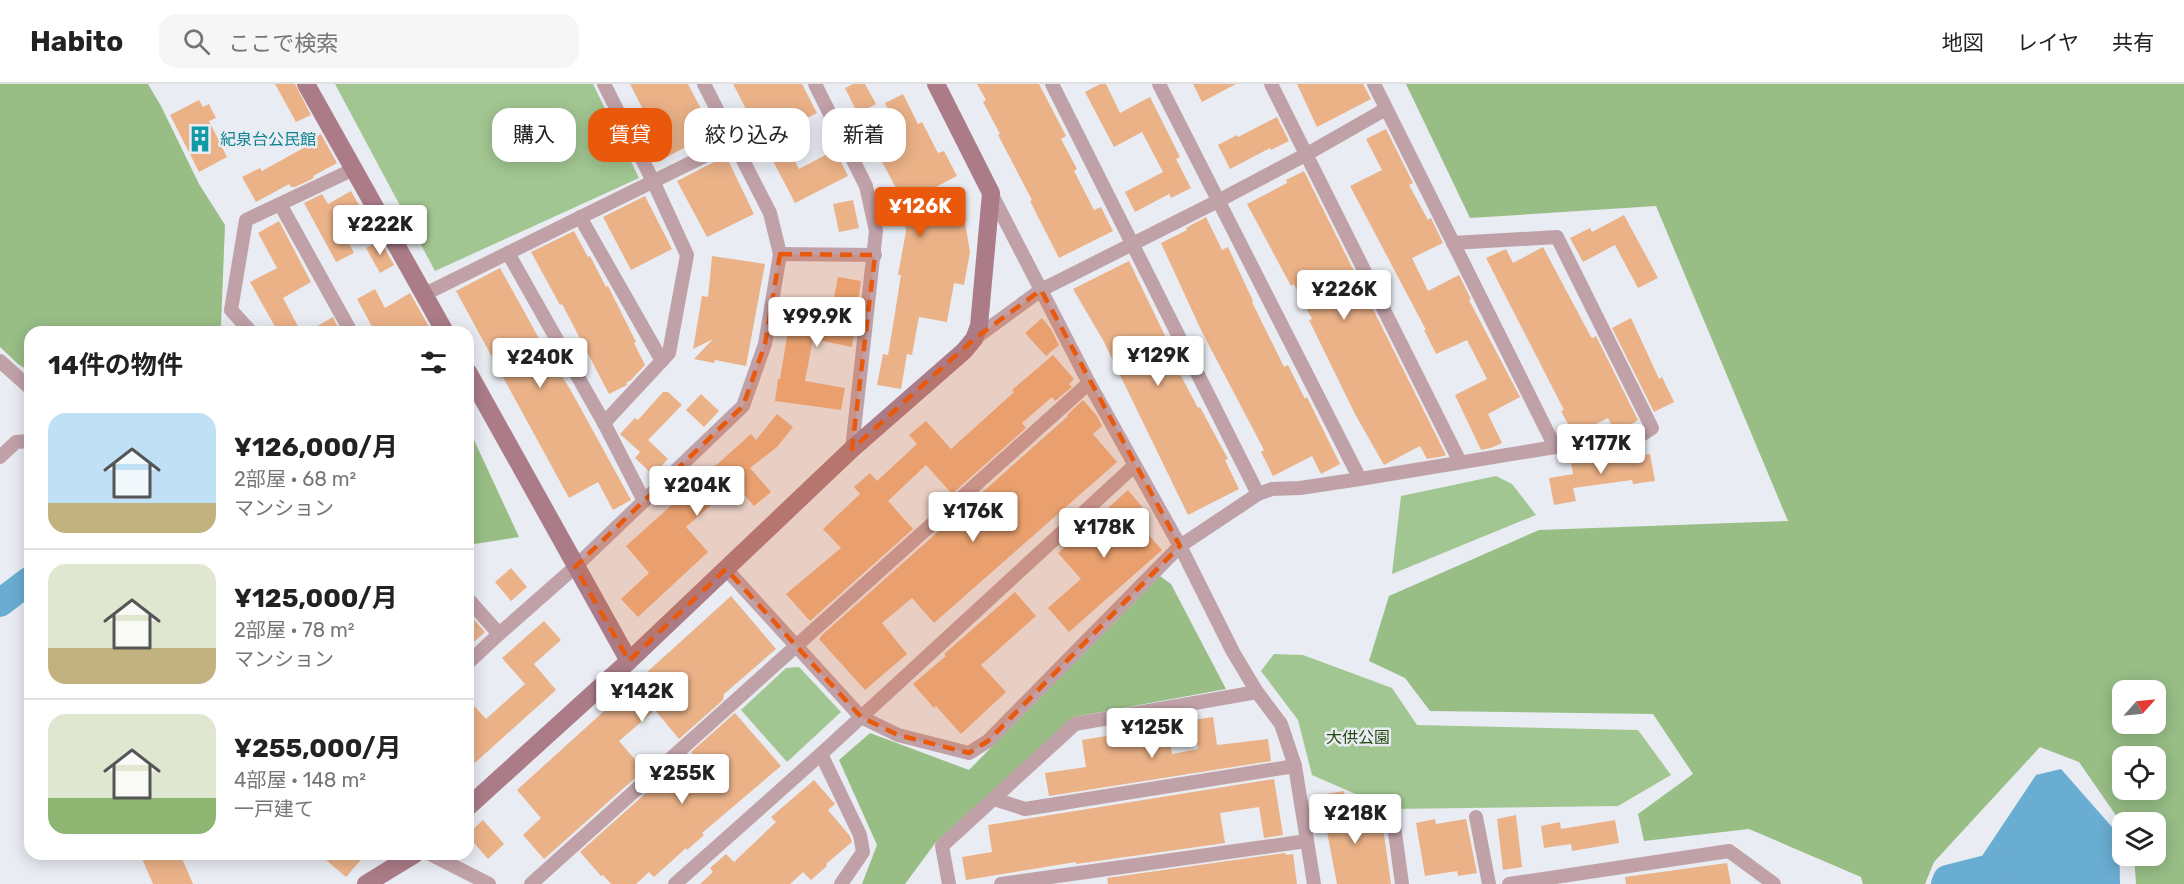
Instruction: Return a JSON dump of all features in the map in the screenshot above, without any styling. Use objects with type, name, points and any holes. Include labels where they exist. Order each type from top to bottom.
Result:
[{"type":"street","points":[[306,84],[443,326]]},
{"type":"street","points":[[604,84],[687,255],[669,353],[604,423]]},
{"type":"street","points":[[704,84],[716,108]]},
{"type":"street","points":[[831,84],[817,88],[866,186],[876,231],[852,449]]},
{"type":"street","points":[[936,84],[1089,383],[1180,546],[1233,652],[1257,692],[1281,724],[1295,766],[1314,884]]},
{"type":"street","points":[[1052,84],[1258,494]]},
{"type":"street","points":[[1159,84],[1360,479]]},
{"type":"street","points":[[1271,84],[1461,462]]},
{"type":"street","points":[[1374,84],[1555,447]]},
{"type":"street","points":[[474,802],[629,661],[852,449],[964,351],[974,339],[1041,290],[1218,201],[1386,109]]},
{"type":"street","points":[[425,294],[692,162]]},
{"type":"street","points":[[474,657],[575,567],[743,406],[765,344],[780,254],[770,213],[743,162]]},
{"type":"street","points":[[246,326],[231,310],[246,220],[354,169]]},
{"type":"street","points":[[974,339],[979,326],[992,193]]},
{"type":"street","points":[[280,204],[348,326]]},
{"type":"street","points":[[580,217],[662,361]]},
{"type":"street","points":[[726,569],[861,717],[898,735],[969,753],[988,741],[1180,546],[1258,494],[1272,489],[1300,488],[1555,447],[1635,439],[1652,428],[1557,237],[1453,243]]},
{"type":"street","points":[[508,253],[604,423],[645,501]]},
{"type":"street","points":[[780,254],[875,255]]},
{"type":"street","points":[[0,362],[24,383]]},
{"type":"street","points":[[474,383],[629,661]]},
{"type":"street","points":[[531,884],[1089,383]]},
{"type":"street","points":[[0,457],[16,442],[24,441]]},
{"type":"street","points":[[675,884],[821,754],[1134,466]]},
{"type":"street","points":[[474,606],[499,634]]},
{"type":"street","points":[[949,884],[942,846],[1075,724],[1257,692]]},
{"type":"street","points":[[821,754],[860,835],[863,852],[841,884]]},
{"type":"street","points":[[994,799],[1025,809],[1295,766]]},
{"type":"street","points":[[1476,817],[1489,884]]},
{"type":"street","points":[[1393,818],[1402,884]]},
{"type":"street","points":[[1001,884],[1307,841]]},
{"type":"street","points":[[1509,884],[1729,851],[1774,884]]},
{"type":"street","points":[[366,884],[400,860]]},
{"type":"street","points":[[442,860],[489,884]]},
{"type":"highlighted area","points":[[780,254],[875,255],[852,449],[974,339],[1041,290],[1180,546],[988,741],[969,753],[898,735],[861,717],[726,569],[629,661],[575,567],[743,406],[765,344]]},
{"type":"green space","points":[[0,84],[148,84],[199,184],[225,225],[221,326],[24,326],[24,368],[0,347]]},
{"type":"green space","points":[[335,84],[593,84],[605,108],[588,108],[588,162],[631,162],[639,178],[435,271]]},
{"type":"green space","points":[[1406,84],[2184,84],[2184,884],[2136,884],[2135,866],[2166,866],[2166,812],[2114,812],[2079,762],[2040,747],[1934,862],[1925,884],[1863,884],[1861,877],[1749,829],[1644,841],[1638,814],[1693,774],[1653,714],[1430,711],[1405,678],[1369,661],[1389,596],[1539,530],[1788,521],[1656,206],[1470,218]]},
{"type":"green space","points":[[474,440],[519,537],[474,544]]},
{"type":"green space","points":[[1496,476],[1512,484],[1536,515],[1392,574],[1401,496]]},
{"type":"green space","points":[[1160,576],[1171,584],[1226,689],[1074,717],[936,842],[905,884],[862,884],[877,845],[839,760],[870,733],[969,770]]},
{"type":"green space","name":"大供公園","points":[[1274,654],[1303,655],[1392,688],[1417,725],[1638,730],[1671,775],[1618,806],[1390,809],[1312,775],[1298,720],[1261,671]]},
{"type":"green space","points":[[799,667],[841,712],[787,762],[741,710],[786,668]]},
{"type":"water","points":[[2061,769],[2112,827],[2112,866],[2120,866],[2120,884],[1979,884],[1970,874],[2036,775]]},
{"type":"building","points":[[275,84],[295,84],[311,115],[296,122]]},
{"type":"building","points":[[630,84],[688,84],[700,108],[684,108],[684,148],[672,154],[672,108],[642,108]]},
{"type":"building","points":[[733,84],[802,84],[817,113],[810,116],[810,108],[746,108]]},
{"type":"building","points":[[853,84],[865,84],[876,104],[869,108],[855,108],[845,88]]},
{"type":"building","points":[[977,84],[1039,84],[1066,136],[1061,139],[1077,169],[1074,171],[1094,210],[1101,207],[1113,231],[1059,258],[998,135],[1000,134],[983,102],[986,100]]},
{"type":"building","points":[[1100,84],[1106,84],[1120,113],[1150,97],[1180,157],[1176,159],[1191,188],[1171,198],[1169,194],[1135,212],[1125,192],[1163,172],[1142,132],[1114,147],[1085,92]]},
{"type":"building","points":[[1193,84],[1236,84],[1202,102]]},
{"type":"building","points":[[1297,84],[1363,84],[1371,99],[1317,127]]},
{"type":"building","points":[[903,94],[918,124],[922,122],[938,153],[944,151],[957,176],[924,193],[928,217],[963,211],[970,252],[964,285],[954,283],[947,322],[919,317],[912,355],[907,354],[901,389],[877,385],[883,354],[888,355],[906,231],[903,211],[908,210],[882,162],[906,162],[906,108],[888,108],[885,103]]},
{"type":"building","name":"紀泉台公民館","points":[[199,100],[203,107],[209,104],[216,118],[209,121],[227,157],[199,172],[170,115]]},
{"type":"building","points":[[1277,117],[1289,141],[1271,150],[1270,148],[1230,169],[1218,145]]},
{"type":"building","points":[[1386,129],[1413,183],[1409,185],[1428,220],[1431,218],[1443,243],[1412,258],[1428,291],[1459,275],[1471,299],[1469,300],[1520,397],[1488,414],[1502,443],[1491,448],[1481,450],[1455,395],[1487,379],[1467,340],[1436,354],[1424,330],[1426,330],[1350,186],[1382,170],[1366,139]]},
{"type":"building","points":[[321,134],[337,163],[313,176],[314,178],[295,187],[289,184],[256,202],[242,177],[260,168],[262,171],[307,146],[305,143]]},
{"type":"building","points":[[822,157],[822,162],[841,162],[848,176],[795,203],[774,162],[796,162],[799,169]]},
{"type":"building","points":[[714,162],[729,162],[754,214],[707,237],[677,181]]},
{"type":"building","points":[[1304,171],[1446,455],[1444,456],[1427,459],[1420,446],[1384,465],[1355,414],[1294,284],[1291,286],[1247,204],[1287,183],[1286,180]]},
{"type":"building","points":[[351,191],[360,207],[337,220],[354,253],[336,262],[304,203],[322,194],[328,204]]},
{"type":"building","points":[[645,196],[672,249],[631,270],[603,217]]},
{"type":"building","points":[[853,200],[859,228],[839,232],[833,204]]},
{"type":"building","points":[[1624,215],[1658,278],[1638,288],[1615,245],[1583,262],[1570,238],[1590,228],[1592,232]]},
{"type":"building","points":[[1206,217],[1222,250],[1228,247],[1284,367],[1288,365],[1305,399],[1307,397],[1340,464],[1321,474],[1312,456],[1273,476],[1261,452],[1264,450],[1202,332],[1161,243]]},
{"type":"building","points":[[279,221],[311,282],[283,298],[298,326],[275,326],[250,282],[277,268],[258,233]]},
{"type":"building","points":[[574,231],[606,287],[608,286],[645,365],[626,383],[627,385],[609,394],[562,304],[560,305],[531,252]]},
{"type":"building","points":[[380,240],[394,265],[380,273],[366,248]]},
{"type":"building","points":[[1543,247],[1591,337],[1596,336],[1638,420],[1618,432],[1615,432],[1608,418],[1574,435],[1561,411],[1564,410],[1486,258],[1506,249],[1513,263]]},
{"type":"building","points":[[712,256],[765,264],[746,366],[715,360],[714,363],[694,359],[713,339],[693,349],[702,296],[708,297]]},
{"type":"building","points":[[1129,261],[1182,371],[1179,372],[1228,459],[1225,460],[1239,489],[1188,515],[1103,340],[1073,289]]},
{"type":"building","points":[[500,268],[631,500],[613,510],[598,482],[569,498],[456,291]]},
{"type":"building","points":[[838,277],[861,281],[852,347],[813,339],[805,381],[845,388],[841,410],[775,401],[792,307],[831,314]]},
{"type":"building","points":[[375,289],[385,308],[410,293],[429,326],[372,326],[357,299]]},
{"type":"building","points":[[333,317],[337,326],[317,326]]},
{"type":"building","points":[[1042,318],[1059,345],[1046,356],[1025,333]]},
{"type":"building","points":[[1631,318],[1659,379],[1662,377],[1674,402],[1654,412],[1612,328]]},
{"type":"building","points":[[1053,355],[1074,379],[1069,384],[1072,387],[1055,401],[1052,397],[1022,423],[1026,428],[952,494],[926,465],[888,501],[913,529],[810,621],[786,594],[841,548],[823,529],[860,494],[854,487],[870,473],[877,481],[917,444],[909,435],[926,421],[951,449],[1014,392],[1012,390]]},
{"type":"building","points":[[663,392],[668,392],[682,405],[648,440],[668,459],[653,475],[635,458],[640,452],[620,434],[635,418],[638,420]]},
{"type":"building","points":[[701,394],[719,411],[704,427],[686,410]]},
{"type":"building","points":[[1083,400],[1097,416],[1102,426],[1093,434],[1117,462],[934,623],[912,598],[882,623],[907,654],[865,690],[819,639],[822,635],[1068,416]]},
{"type":"building","points":[[777,414],[793,427],[777,447],[750,468],[771,492],[754,506],[735,484],[686,527],[708,552],[638,617],[621,599],[649,573],[626,546],[751,434],[756,440]]},
{"type":"building","points":[[1650,454],[1655,481],[1633,484],[1632,480],[1573,488],[1576,501],[1554,505],[1549,478],[1573,474],[1571,462],[1617,455],[1617,460]]},
{"type":"building","points":[[1128,490],[1148,514],[1138,523],[1162,550],[1069,632],[1048,608],[1081,579],[1058,553]]},
{"type":"building","points":[[511,568],[527,587],[511,601],[495,582]]},
{"type":"building","points":[[1015,592],[1036,616],[981,665],[1006,692],[961,734],[913,684]]},
{"type":"building","points":[[731,596],[776,649],[724,694],[723,700],[679,739],[655,710],[619,741],[644,770],[544,859],[523,835],[541,818],[517,790]]},
{"type":"building","points":[[474,620],[485,632],[474,642]]},
{"type":"building","points":[[544,621],[561,640],[534,664],[556,690],[474,764],[474,706],[486,719],[525,684],[502,658]]},
{"type":"building","points":[[735,713],[781,766],[654,877],[649,872],[636,884],[611,884],[580,852],[693,754],[691,752]]},
{"type":"building","points":[[1213,717],[1217,745],[1268,739],[1271,761],[1049,796],[1045,773],[1086,767],[1082,740],[1167,726],[1172,754],[1198,749],[1193,720]]},
{"type":"building","points":[[1274,779],[1283,835],[1264,838],[1259,807],[1220,813],[1225,843],[1076,864],[1076,862],[966,880],[962,857],[992,852],[988,825]]},
{"type":"building","points":[[814,780],[835,804],[828,810],[850,836],[852,842],[826,864],[827,866],[811,880],[803,872],[790,884],[700,884],[713,872],[710,868],[726,854],[734,862],[776,822],[771,817]]},
{"type":"building","points":[[1344,791],[1349,826],[1382,821],[1391,884],[1337,884],[1320,795]]},
{"type":"building","points":[[1516,815],[1522,867],[1503,870],[1497,819]]},
{"type":"building","points":[[1435,819],[1436,824],[1466,819],[1477,873],[1458,876],[1457,871],[1425,876],[1416,823]]},
{"type":"building","points":[[483,820],[504,844],[488,859],[474,843],[474,828]]},
{"type":"building","points":[[1615,820],[1619,843],[1572,851],[1571,844],[1544,848],[1541,826],[1560,822],[1561,829]]},
{"type":"building","points":[[1285,853],[1286,855],[1293,854],[1297,884],[1108,884],[1107,878]]},
{"type":"building","points":[[143,860],[183,860],[193,884],[153,884]]},
{"type":"building","points":[[326,860],[361,860],[346,877]]},
{"type":"building","points":[[1727,863],[1731,884],[1626,884],[1625,877]]},
{"type":"waterway","points":[[0,603],[24,585]]},
{"type":"waterway","points":[[1945,884],[1947,879],[2006,864]]},
{"type":"place","name":"紀泉台公民館","points":[[200,139]]}]
